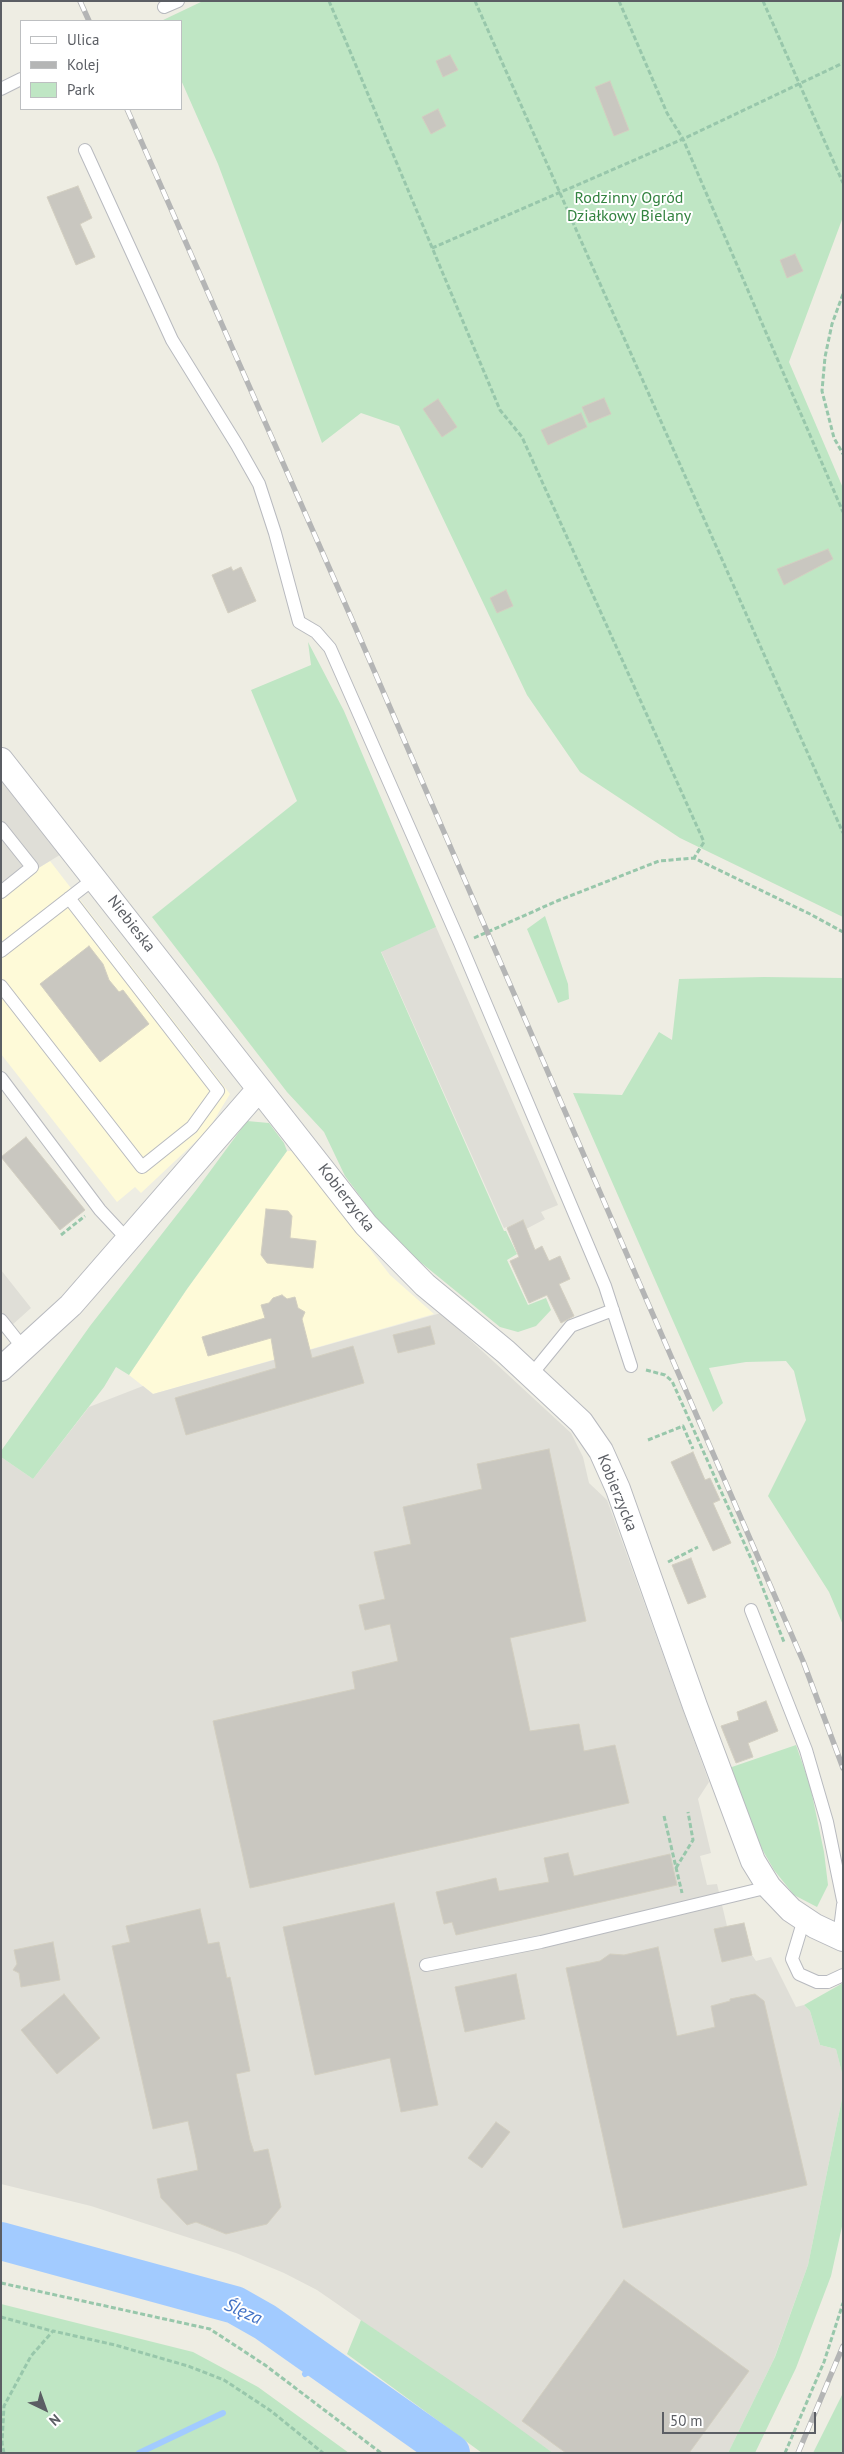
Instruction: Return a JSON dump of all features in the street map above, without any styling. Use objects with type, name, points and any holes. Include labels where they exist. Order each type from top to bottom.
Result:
[{"type":"street","name":"Niebieska","points":[[1,760],[259,1089]]},
{"type":"street","points":[[1,1369],[71,1305],[259,1089]]},
{"type":"street","name":"Kobierzycka","points":[[259,1089],[383,1244],[425,1285],[531,1375],[581,1422],[609,1467],[752,1861],[769,1887],[791,1910],[804,1919],[841,1938]]},
{"type":"lane","points":[[164,7],[178,1]]},
{"type":"lane","points":[[1,89],[20,80]]},
{"type":"lane","points":[[86,150],[172,340],[259,484],[275,533],[298,622],[316,632],[330,648],[460,943],[605,1286],[631,1366]]},
{"type":"lane","points":[[1,828],[32,867],[1,892]]},
{"type":"lane","points":[[1,951],[95,878]]},
{"type":"lane","points":[[1,986],[142,1167],[192,1127],[218,1091],[69,898]]},
{"type":"lane","points":[[1,1078],[97,1206],[128,1240]]},
{"type":"lane","points":[[531,1375],[558,1340],[572,1326],[613,1310]]},
{"type":"lane","points":[[1,1320],[24,1349]]},
{"type":"lane","points":[[751,1610],[806,1750],[827,1822],[843,1900]]},
{"type":"lane","points":[[426,1965],[541,1942],[769,1887]]},
{"type":"lane","points":[[841,1938],[843,1905]]},
{"type":"lane","points":[[804,1919],[792,1959],[800,1974],[817,1982],[828,1982],[843,1975]]},
{"type":"path","points":[[329,1],[500,410],[522,436],[704,842],[694,858]]},
{"type":"path","points":[[475,1],[843,833]]},
{"type":"path","points":[[619,1],[667,113],[683,139],[843,512]]},
{"type":"path","points":[[763,1],[843,183]]},
{"type":"path","points":[[432,248],[561,194],[620,165],[683,139],[843,63]]},
{"type":"path","points":[[843,294],[832,324],[824,357],[822,391],[834,438],[843,454]]},
{"type":"path","points":[[460,943],[557,901],[659,861],[694,858],[843,932]]},
{"type":"path","points":[[61,1235],[97,1206]]},
{"type":"path","points":[[631,1366],[665,1375],[672,1381],[753,1563],[784,1642]]},
{"type":"path","points":[[648,1440],[683,1426],[693,1449]]},
{"type":"path","points":[[666,1567],[670,1560],[698,1547]]},
{"type":"path","points":[[676,1868],[693,1840],[688,1812]]},
{"type":"path","points":[[664,1816],[685,1907]]},
{"type":"path","points":[[1,2283],[210,2329],[265,2365],[382,2453]]},
{"type":"path","points":[[785,2453],[824,2362],[843,2304]]},
{"type":"path","points":[[1,2317],[115,2345],[188,2366],[224,2380],[271,2412],[323,2453]]},
{"type":"path","points":[[4,2453],[2,2443],[4,2406],[31,2356],[53,2331]]},
{"type":"shaded area","points":[[1,774],[63,853],[32,872],[1,897]]},
{"type":"shaded area","points":[[50,861],[230,1094],[208,1130],[141,1193],[135,1187],[117,1202],[1,1054],[1,897],[32,872]]},
{"type":"shaded area","points":[[436,927],[558,1205],[541,1212],[545,1219],[511,1237],[507,1227],[504,1228],[381,951]]},
{"type":"shaded area","points":[[287,1151],[294,1151],[390,1275],[434,1314],[153,1394],[129,1375],[187,1289]]},
{"type":"shaded area","points":[[1,1270],[31,1308],[1,1335]]},
{"type":"shaded area","points":[[441,1313],[571,1433],[583,1457],[589,1483],[607,1500],[709,1782],[698,1799],[711,1853],[700,1856],[707,1885],[717,1884],[727,1926],[744,1923],[752,1955],[756,1961],[771,1957],[796,2007],[804,2005],[810,2011],[820,2045],[836,2049],[843,2077],[843,2094],[808,2265],[774,2359],[728,2453],[553,2453],[317,2290],[284,2273],[236,2253],[91,2206],[1,2184],[1,1457],[33,1479],[89,1407],[143,1386],[153,1394]]},
{"type":"green space","name":"Rodzinny Ogród Działkowy Bielany","points":[[203,1],[843,1],[843,217],[789,362],[843,488],[843,917],[680,838],[580,772],[527,695],[399,426],[361,413],[322,443],[218,164],[182,82],[182,20],[163,20]]},
{"type":"green space","points":[[308,642],[344,711],[436,927],[381,952],[504,1231],[506,1231],[517,1254],[507,1260],[528,1305],[546,1298],[551,1310],[536,1326],[518,1332],[500,1327],[408,1252],[377,1219],[345,1176],[324,1132],[287,1092],[152,917],[297,801],[251,690],[311,665]]},
{"type":"green space","points":[[545,916],[568,984],[569,999],[558,1003],[527,929]]},
{"type":"green space","points":[[843,978],[843,1625],[829,1592],[768,1496],[806,1420],[794,1371],[786,1361],[746,1362],[709,1368],[723,1403],[713,1412],[573,1093],[622,1095],[659,1032],[672,1040],[679,979]]},
{"type":"green space","points":[[247,1121],[269,1123],[284,1143],[287,1151],[187,1289],[129,1375],[116,1367],[104,1387],[33,1479],[1,1457],[1,1451],[90,1326],[197,1189]]},
{"type":"green space","points":[[796,1745],[810,1785],[824,1852],[828,1885],[817,1907],[794,1895],[774,1870],[758,1842],[729,1768]]},
{"type":"green space","points":[[843,1983],[843,2077],[836,2049],[820,2045],[810,2011],[804,2005]]},
{"type":"green space","points":[[843,2094],[843,2222],[831,2276],[796,2368],[755,2453],[728,2453],[775,2357],[808,2265]]},
{"type":"green space","points":[[1,2304],[193,2352],[258,2387],[349,2453],[1,2453]]},
{"type":"green space","points":[[361,2320],[491,2408],[553,2453],[482,2453],[347,2354]]},
{"type":"green space","points":[[843,2393],[843,2453],[813,2453]]},
{"type":"building","points":[[450,55],[458,70],[443,77],[436,61]]},
{"type":"building","points":[[610,81],[629,130],[614,136],[595,87]]},
{"type":"building","points":[[438,109],[446,126],[431,134],[422,117]]},
{"type":"building","points":[[78,186],[92,218],[80,224],[95,257],[76,265],[47,197]]},
{"type":"building","points":[[795,254],[803,271],[787,278],[780,260]]},
{"type":"building","points":[[604,398],[611,414],[589,423],[582,407]]},
{"type":"building","points":[[438,399],[457,427],[442,437],[423,409]]},
{"type":"building","points":[[581,413],[587,427],[548,445],[541,430]]},
{"type":"building","points":[[828,549],[833,559],[784,585],[777,569]]},
{"type":"building","points":[[231,567],[233,571],[241,567],[256,601],[228,613],[212,575]]},
{"type":"building","points":[[506,590],[513,606],[497,613],[490,598]]},
{"type":"building","points":[[89,946],[103,964],[109,980],[119,992],[123,990],[149,1024],[100,1062],[40,984]]},
{"type":"building","points":[[26,1137],[85,1210],[60,1230],[1,1157]]},
{"type":"building","points":[[266,1209],[288,1211],[292,1216],[290,1238],[316,1241],[313,1268],[267,1263],[261,1255]]},
{"type":"building","points":[[523,1220],[535,1250],[542,1246],[549,1261],[560,1256],[570,1279],[559,1284],[574,1316],[561,1323],[547,1295],[529,1303],[510,1261],[519,1257],[507,1228]]},
{"type":"building","points":[[282,1295],[287,1299],[295,1297],[298,1308],[305,1312],[302,1319],[312,1358],[353,1346],[364,1383],[186,1435],[175,1398],[276,1368],[271,1338],[208,1356],[202,1337],[265,1318],[261,1305],[269,1303],[273,1298]]},
{"type":"building","points":[[430,1326],[435,1344],[398,1353],[393,1335]]},
{"type":"building","points":[[549,1449],[586,1621],[510,1638],[530,1731],[579,1724],[584,1751],[615,1745],[629,1803],[250,1888],[213,1721],[355,1689],[352,1672],[398,1661],[390,1624],[365,1630],[359,1605],[385,1599],[374,1552],[411,1544],[403,1507],[482,1489],[477,1464]]},
{"type":"building","points":[[693,1452],[705,1480],[710,1478],[720,1500],[713,1503],[731,1543],[713,1551],[671,1462]]},
{"type":"building","points":[[691,1558],[706,1597],[688,1604],[672,1565]]},
{"type":"building","points":[[766,1701],[778,1731],[748,1743],[753,1757],[736,1763],[721,1726],[739,1720],[737,1712]]},
{"type":"building","points":[[568,1853],[574,1876],[670,1854],[677,1885],[456,1935],[452,1922],[444,1924],[436,1892],[496,1878],[499,1891],[549,1882],[544,1858]]},
{"type":"building","points":[[394,1903],[438,2105],[401,2112],[390,2058],[315,2075],[283,1927]]},
{"type":"building","points":[[200,1909],[208,1944],[219,1942],[227,1978],[230,1977],[250,2071],[236,2074],[250,2140],[254,2152],[268,2149],[281,2207],[267,2224],[226,2234],[196,2222],[187,2225],[161,2198],[157,2179],[198,2170],[196,2158],[188,2121],[153,2129],[112,1946],[130,1942],[126,1926]]},
{"type":"building","points":[[744,1923],[752,1955],[722,1962],[714,1929]]},
{"type":"building","points":[[53,1942],[60,1980],[21,1987],[19,1973],[13,1970],[17,1964],[14,1950]]},
{"type":"building","points":[[658,1947],[677,2036],[715,2027],[711,2006],[730,2001],[730,1999],[755,1994],[764,2001],[807,2185],[623,2228],[566,1968],[600,1961],[610,1954],[624,1955]]},
{"type":"building","points":[[516,1974],[525,2019],[465,2032],[455,1987]]},
{"type":"building","points":[[64,1994],[100,2038],[57,2074],[21,2030]]},
{"type":"building","points":[[496,2122],[510,2132],[482,2168],[468,2158]]},
{"type":"building","points":[[624,2280],[749,2371],[689,2453],[566,2453],[522,2421]]},
{"type":"waterway","name":"Ślęza","points":[[1,2241],[235,2305],[265,2322],[451,2453]]},
{"type":"waterway","points":[[305,2374],[324,2363]]},
{"type":"waterway","points":[[139,2453],[223,2413]]},
{"type":"railway","points":[[80,1],[89,20]]},
{"type":"railway","points":[[127,110],[350,615],[803,1661],[843,1768]]},
{"type":"railway","points":[[798,2453],[843,2346]]}]
